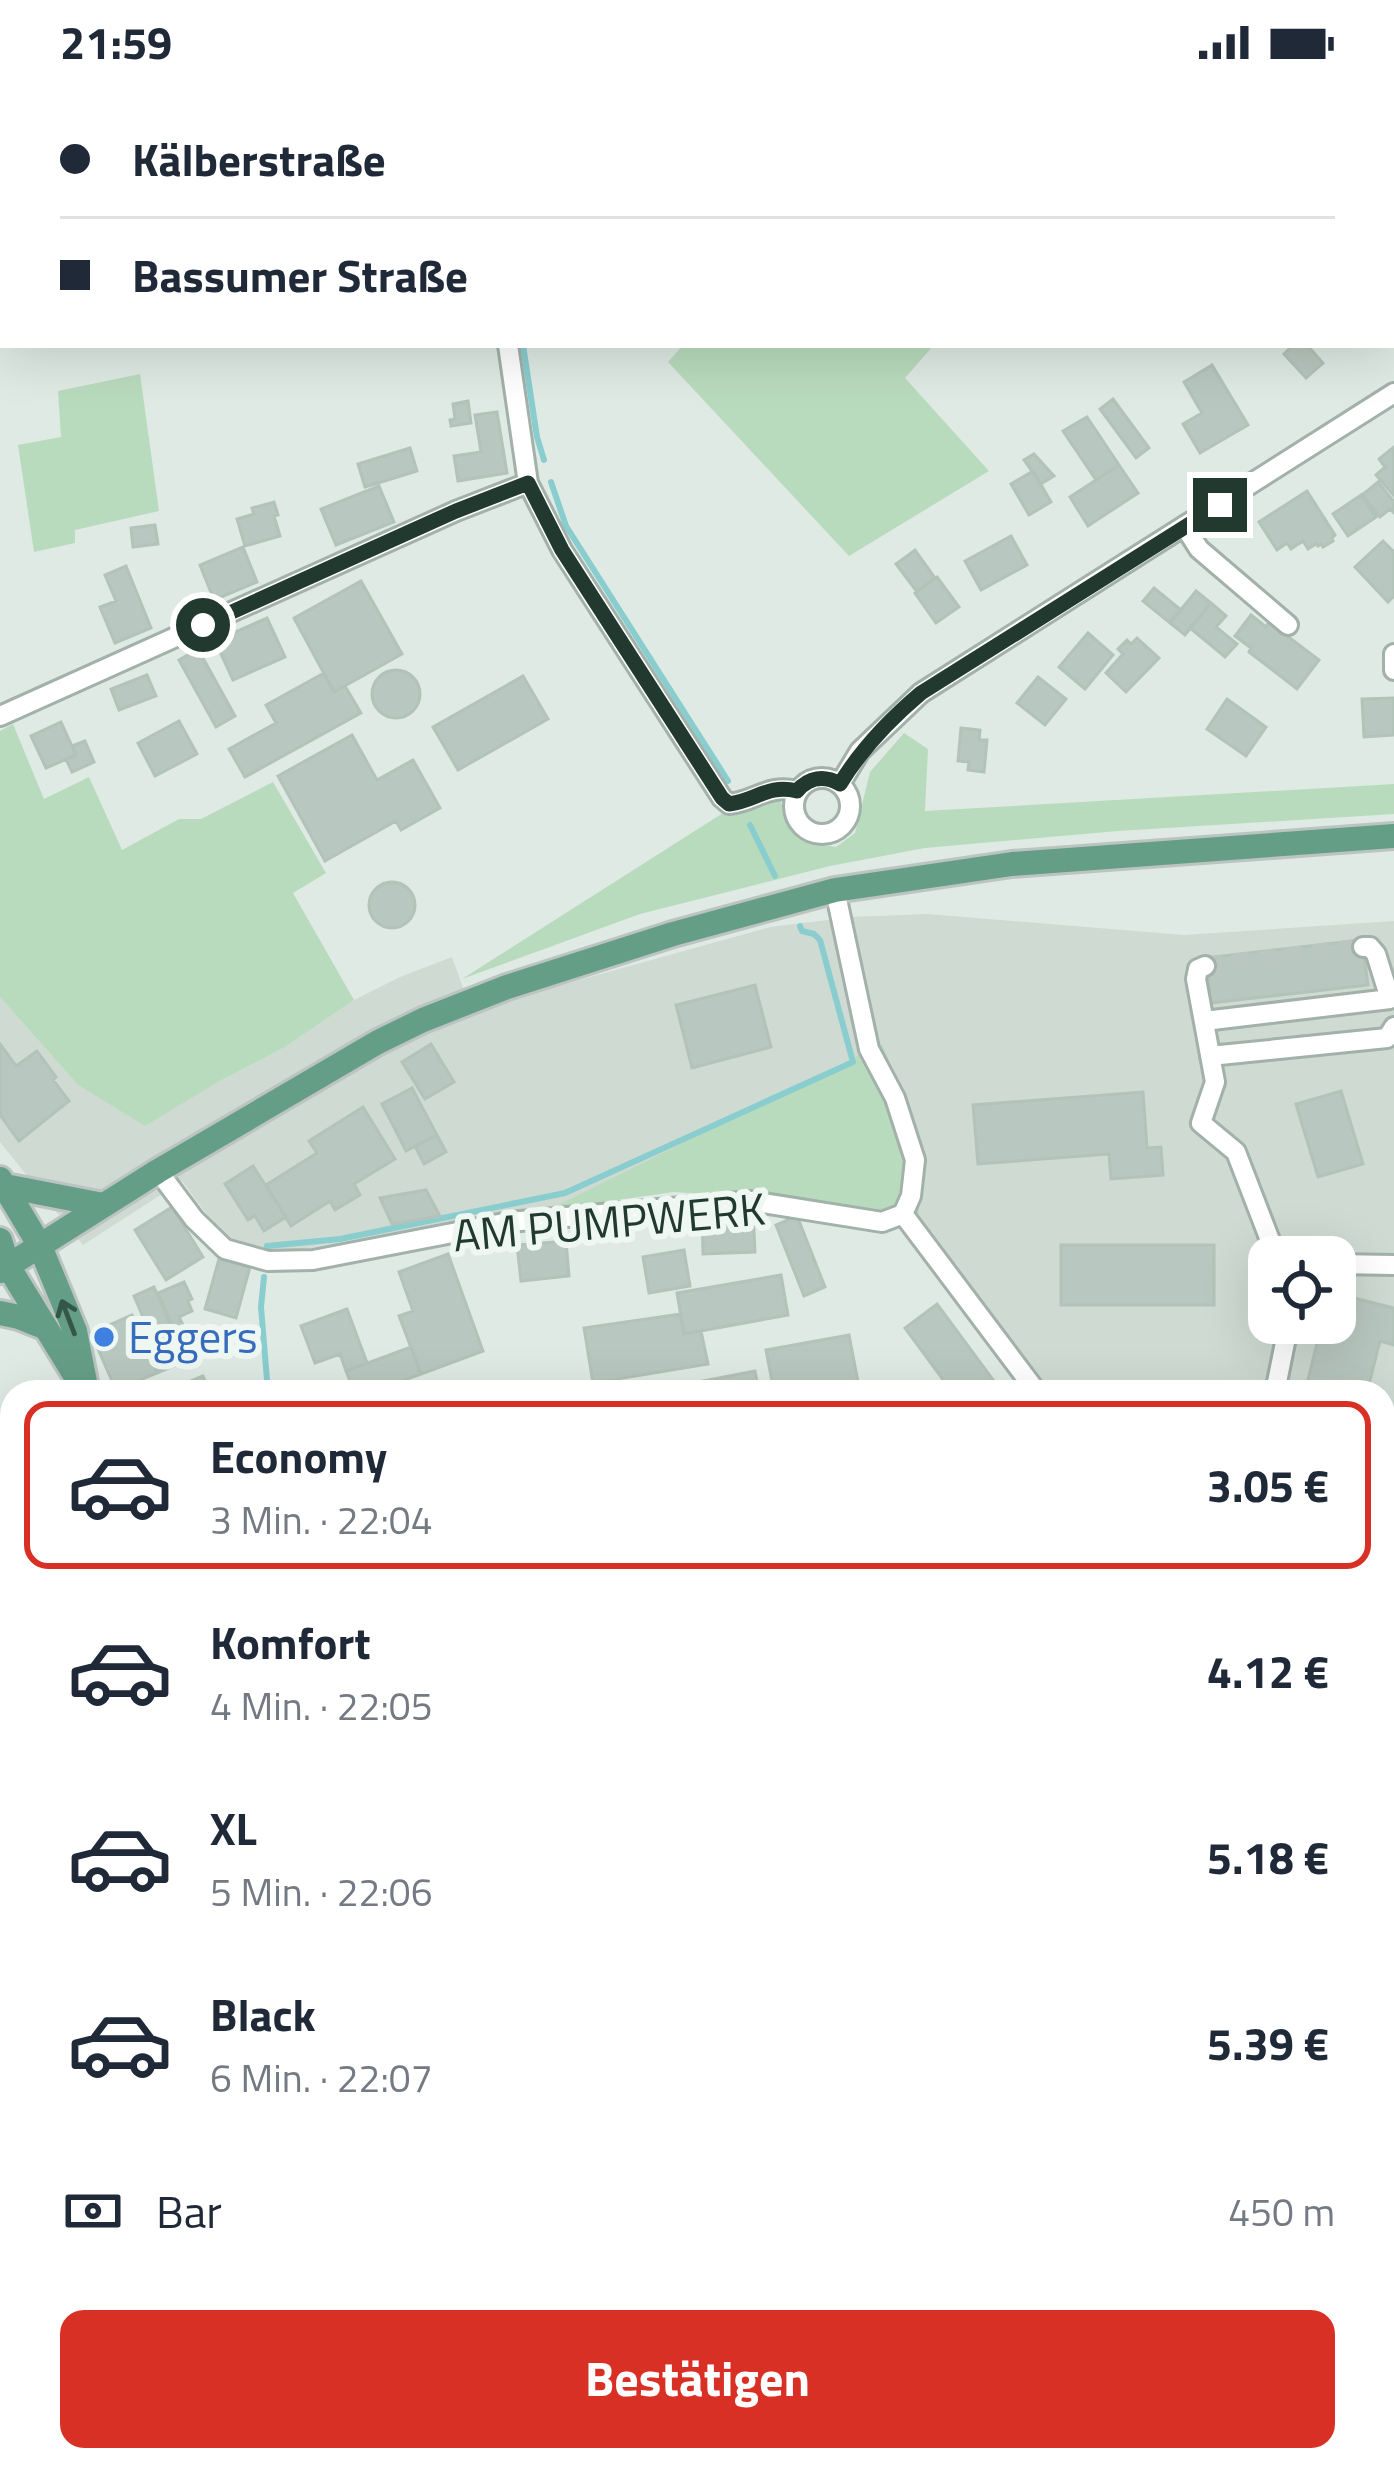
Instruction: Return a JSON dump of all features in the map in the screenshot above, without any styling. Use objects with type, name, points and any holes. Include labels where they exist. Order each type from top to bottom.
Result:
[{"type":"main road","points":[[4,1269],[158,1171],[378,1042],[507,987],[673,934],[836,890],[1012,864],[1394,836]]},
{"type":"main road","points":[[2,1183],[103,1205]]},
{"type":"main road","points":[[2,1183],[40,1246],[75,1331],[84,1380]]},
{"type":"main road","points":[[0,1240],[4,1269],[78,1380]]},
{"type":"main road","points":[[0,1313],[44,1327]]},
{"type":"street","points":[[508,348],[528,483],[562,550],[722,798],[729,804],[742,803],[771,789],[797,791]]},
{"type":"street","points":[[840,784],[860,752],[921,693],[1394,394]]},
{"type":"street","points":[[0,716],[528,483]]},
{"type":"street","points":[[1186,527],[1199,549],[1288,626]]},
{"type":"street","points":[[1394,654],[1394,670]]},
{"type":"street","points":[[820,778],[840,784],[850,807],[843,826],[826,835],[807,831],[793,808],[797,791],[820,778]]},
{"type":"street","points":[[836,890],[869,1049],[895,1098],[915,1160],[911,1196],[903,1214],[1028,1380]]},
{"type":"street","points":[[1204,1021],[1392,1004],[1376,954],[1363,947]]},
{"type":"street","points":[[1205,966],[1198,969],[1196,979],[1215,1082],[1201,1123],[1236,1153],[1269,1236]]},
{"type":"street","points":[[1210,1056],[1387,1039],[1394,1027]]},
{"type":"street","name":"AM PUMPWERK","points":[[158,1171],[194,1220],[225,1249],[268,1261],[313,1260],[508,1222],[751,1201],[882,1222],[903,1214]]},
{"type":"street","points":[[1356,1264],[1394,1265]]},
{"type":"street","points":[[1277,1380],[1285,1344]]},
{"type":"shaded area","points":[[928,914],[1184,935],[1394,921],[1394,1380],[1043,1380],[919,1219],[903,1095],[548,1210],[506,1211],[269,1252],[228,1243],[182,1181],[83,1245],[0,1142],[0,997],[77,1084],[216,1083],[285,1047],[354,1000],[452,957],[471,1010],[770,927],[853,917]]},
{"type":"green space","points":[[680,348],[931,348],[905,378],[989,471],[849,556],[668,362]]},
{"type":"green space","points":[[140,374],[159,511],[75,530],[75,543],[34,552],[18,445],[61,437],[58,391]]},
{"type":"green space","points":[[13,724],[44,799],[89,777],[122,850],[179,819],[201,819],[273,782],[326,873],[293,893],[354,1000],[285,1047],[145,1126],[77,1084],[0,997],[0,731]]},
{"type":"green space","points":[[904,733],[928,749],[925,811],[1394,784],[1394,814],[925,848],[830,866],[640,914],[462,979],[723,813],[757,809],[780,800],[800,834],[836,847],[855,833],[870,772]]},
{"type":"green space","points":[[882,1044],[903,1095],[919,1219],[840,1204],[674,1192],[548,1210]]},
{"type":"building","points":[[1290,348],[1310,348],[1323,363],[1306,378],[1284,354]]},
{"type":"building","points":[[1212,365],[1248,425],[1200,453],[1183,424],[1202,413],[1184,382]]},
{"type":"building","points":[[1113,399],[1149,448],[1136,458],[1100,409]]},
{"type":"building","points":[[468,401],[471,423],[451,426],[453,404]]},
{"type":"building","points":[[497,412],[507,473],[458,481],[454,456],[481,452],[475,415]]},
{"type":"building","points":[[1087,417],[1119,465],[1096,480],[1063,431]]},
{"type":"building","points":[[1394,447],[1394,496],[1376,475],[1385,467],[1379,459]]},
{"type":"building","points":[[410,448],[417,471],[365,487],[358,464]]},
{"type":"building","points":[[1034,454],[1054,476],[1041,484],[1024,460]]},
{"type":"building","points":[[1119,465],[1138,493],[1088,526],[1070,497]]},
{"type":"building","points":[[1033,471],[1051,502],[1029,515],[1011,484]]},
{"type":"building","points":[[1378,482],[1394,502],[1394,513],[1390,509],[1380,517],[1362,495]]},
{"type":"building","points":[[379,486],[394,522],[336,545],[321,509]]},
{"type":"building","points":[[1307,491],[1335,535],[1333,541],[1308,549],[1303,541],[1291,549],[1287,543],[1277,550],[1259,522]]},
{"type":"building","points":[[1361,495],[1376,517],[1348,536],[1333,514]]},
{"type":"building","points":[[274,502],[280,536],[245,546],[237,519],[254,514],[252,508]]},
{"type":"building","points":[[155,525],[158,544],[133,547],[131,528]]},
{"type":"building","points":[[1011,536],[1027,565],[981,590],[965,561]]},
{"type":"building","points":[[1383,541],[1394,552],[1394,596],[1388,602],[1355,567]]},
{"type":"building","points":[[243,547],[257,582],[214,600],[200,565]]},
{"type":"building","points":[[915,550],[935,578],[917,592],[896,564]]},
{"type":"building","points":[[126,566],[151,628],[115,643],[100,607],[116,601],[105,575]]},
{"type":"building","points":[[937,577],[959,607],[936,623],[915,593]]},
{"type":"building","points":[[361,581],[402,654],[334,692],[294,618]]},
{"type":"building","points":[[1154,588],[1181,610],[1170,623],[1143,601]]},
{"type":"building","points":[[1196,591],[1211,603],[1185,635],[1170,623]]},
{"type":"building","points":[[1211,603],[1226,616],[1216,627],[1237,644],[1225,657],[1190,628]]},
{"type":"building","points":[[1251,615],[1266,627],[1269,622],[1319,660],[1297,689],[1235,636]]},
{"type":"building","points":[[267,618],[285,657],[233,680],[215,641]]},
{"type":"building","points":[[1088,633],[1113,655],[1085,689],[1059,667]]},
{"type":"building","points":[[1137,638],[1159,658],[1126,692],[1106,673],[1123,654],[1118,649]]},
{"type":"building","points":[[198,649],[235,716],[216,727],[179,660]]},
{"type":"building","points":[[396,670],[413,677],[420,694],[413,711],[396,718],[379,711],[372,694],[379,677]]},
{"type":"building","points":[[324,673],[334,692],[345,686],[361,713],[245,777],[229,749],[276,723],[266,705]]},
{"type":"building","points":[[147,675],[156,696],[119,710],[111,689]]},
{"type":"building","points":[[523,676],[548,719],[458,770],[433,727]]},
{"type":"building","points":[[1038,677],[1066,699],[1045,725],[1017,703]]},
{"type":"building","points":[[1394,698],[1394,735],[1364,737],[1362,699]]},
{"type":"building","points":[[1227,699],[1266,727],[1246,756],[1207,729]]},
{"type":"building","points":[[179,721],[197,754],[155,776],[138,743]]},
{"type":"building","points":[[61,722],[76,755],[46,768],[31,736]]},
{"type":"building","points":[[961,728],[980,730],[979,740],[987,740],[984,772],[968,770],[969,762],[958,761]]},
{"type":"building","points":[[352,735],[377,780],[413,760],[440,808],[401,830],[396,821],[325,861],[278,776]]},
{"type":"building","points":[[85,741],[94,762],[72,772],[66,759],[76,755],[72,746]]},
{"type":"building","points":[[392,882],[408,889],[415,905],[408,921],[392,928],[376,921],[369,905],[376,889]]},
{"type":"building","points":[[1362,940],[1368,985],[1210,1003],[1205,958]]},
{"type":"building","points":[[755,985],[771,1047],[692,1068],[676,1005]]},
{"type":"building","points":[[0,1044],[16,1066],[37,1051],[69,1101],[19,1141],[0,1115]]},
{"type":"building","points":[[431,1044],[454,1082],[425,1099],[402,1062]]},
{"type":"building","points":[[412,1088],[437,1135],[406,1151],[382,1104]]},
{"type":"building","points":[[1341,1091],[1363,1164],[1318,1177],[1296,1104]]},
{"type":"building","points":[[1143,1092],[1147,1148],[1161,1147],[1163,1175],[1111,1179],[1109,1154],[978,1164],[973,1105]]},
{"type":"building","points":[[363,1107],[395,1159],[354,1184],[360,1195],[335,1210],[330,1201],[291,1226],[266,1185],[317,1153],[309,1141]]},
{"type":"building","points":[[437,1135],[446,1152],[424,1164],[415,1146]]},
{"type":"building","points":[[253,1166],[286,1217],[264,1231],[255,1216],[248,1220],[225,1184]]},
{"type":"building","points":[[426,1190],[440,1216],[392,1224],[380,1198]]},
{"type":"building","points":[[172,1207],[203,1257],[166,1280],[135,1230]]},
{"type":"building","points":[[753,1212],[755,1252],[703,1254],[702,1214]]},
{"type":"building","points":[[797,1216],[825,1287],[804,1296],[776,1225]]},
{"type":"building","points":[[566,1241],[569,1276],[521,1281],[517,1245]]},
{"type":"building","points":[[1061,1245],[1214,1245],[1214,1305],[1061,1305]]},
{"type":"building","points":[[684,1250],[690,1286],[649,1293],[643,1257]]},
{"type":"building","points":[[448,1254],[483,1351],[421,1374],[399,1316],[413,1311],[399,1272]]},
{"type":"building","points":[[219,1259],[250,1267],[236,1318],[205,1309]]},
{"type":"building","points":[[781,1275],[788,1315],[684,1334],[677,1293]]},
{"type":"building","points":[[184,1282],[192,1311],[179,1317],[185,1329],[176,1333],[158,1293]]},
{"type":"building","points":[[154,1287],[186,1361],[157,1373],[151,1357],[159,1354],[134,1296]]},
{"type":"building","points":[[1356,1298],[1394,1308],[1394,1345],[1380,1341],[1370,1380],[1308,1380],[1317,1344],[1356,1344]]},
{"type":"building","points":[[937,1304],[993,1380],[943,1380],[905,1328]]},
{"type":"building","points":[[347,1309],[367,1363],[346,1371],[340,1354],[315,1363],[301,1326]]},
{"type":"building","points":[[681,1314],[684,1334],[701,1331],[708,1364],[593,1380],[584,1328]]},
{"type":"building","points":[[132,1315],[157,1373],[140,1380],[112,1380],[91,1333]]},
{"type":"building","points":[[849,1335],[858,1380],[772,1380],[766,1350]]},
{"type":"building","points":[[411,1347],[421,1374],[404,1380],[350,1380],[346,1371]]},
{"type":"building","points":[[755,1371],[757,1380],[708,1380]]},
{"type":"waterway","points":[[523,348],[544,460]]},
{"type":"waterway","points":[[551,482],[566,526],[728,781]]},
{"type":"waterway","points":[[750,825],[775,876]]},
{"type":"waterway","points":[[267,1246],[340,1239],[565,1193],[853,1062],[820,940],[800,926]]},
{"type":"waterway","points":[[264,1277],[261,1307],[267,1380]]},
{"type":"tunnel","points":[[1205,966],[1363,947]]},
{"type":"place","name":"Eggers","points":[[104,1337]]},
{"type":"route","points":[[203,625],[528,483],[562,550],[722,798],[729,804],[742,803],[771,789],[797,791],[820,778],[840,784],[860,752],[921,693],[1220,505]]}]
